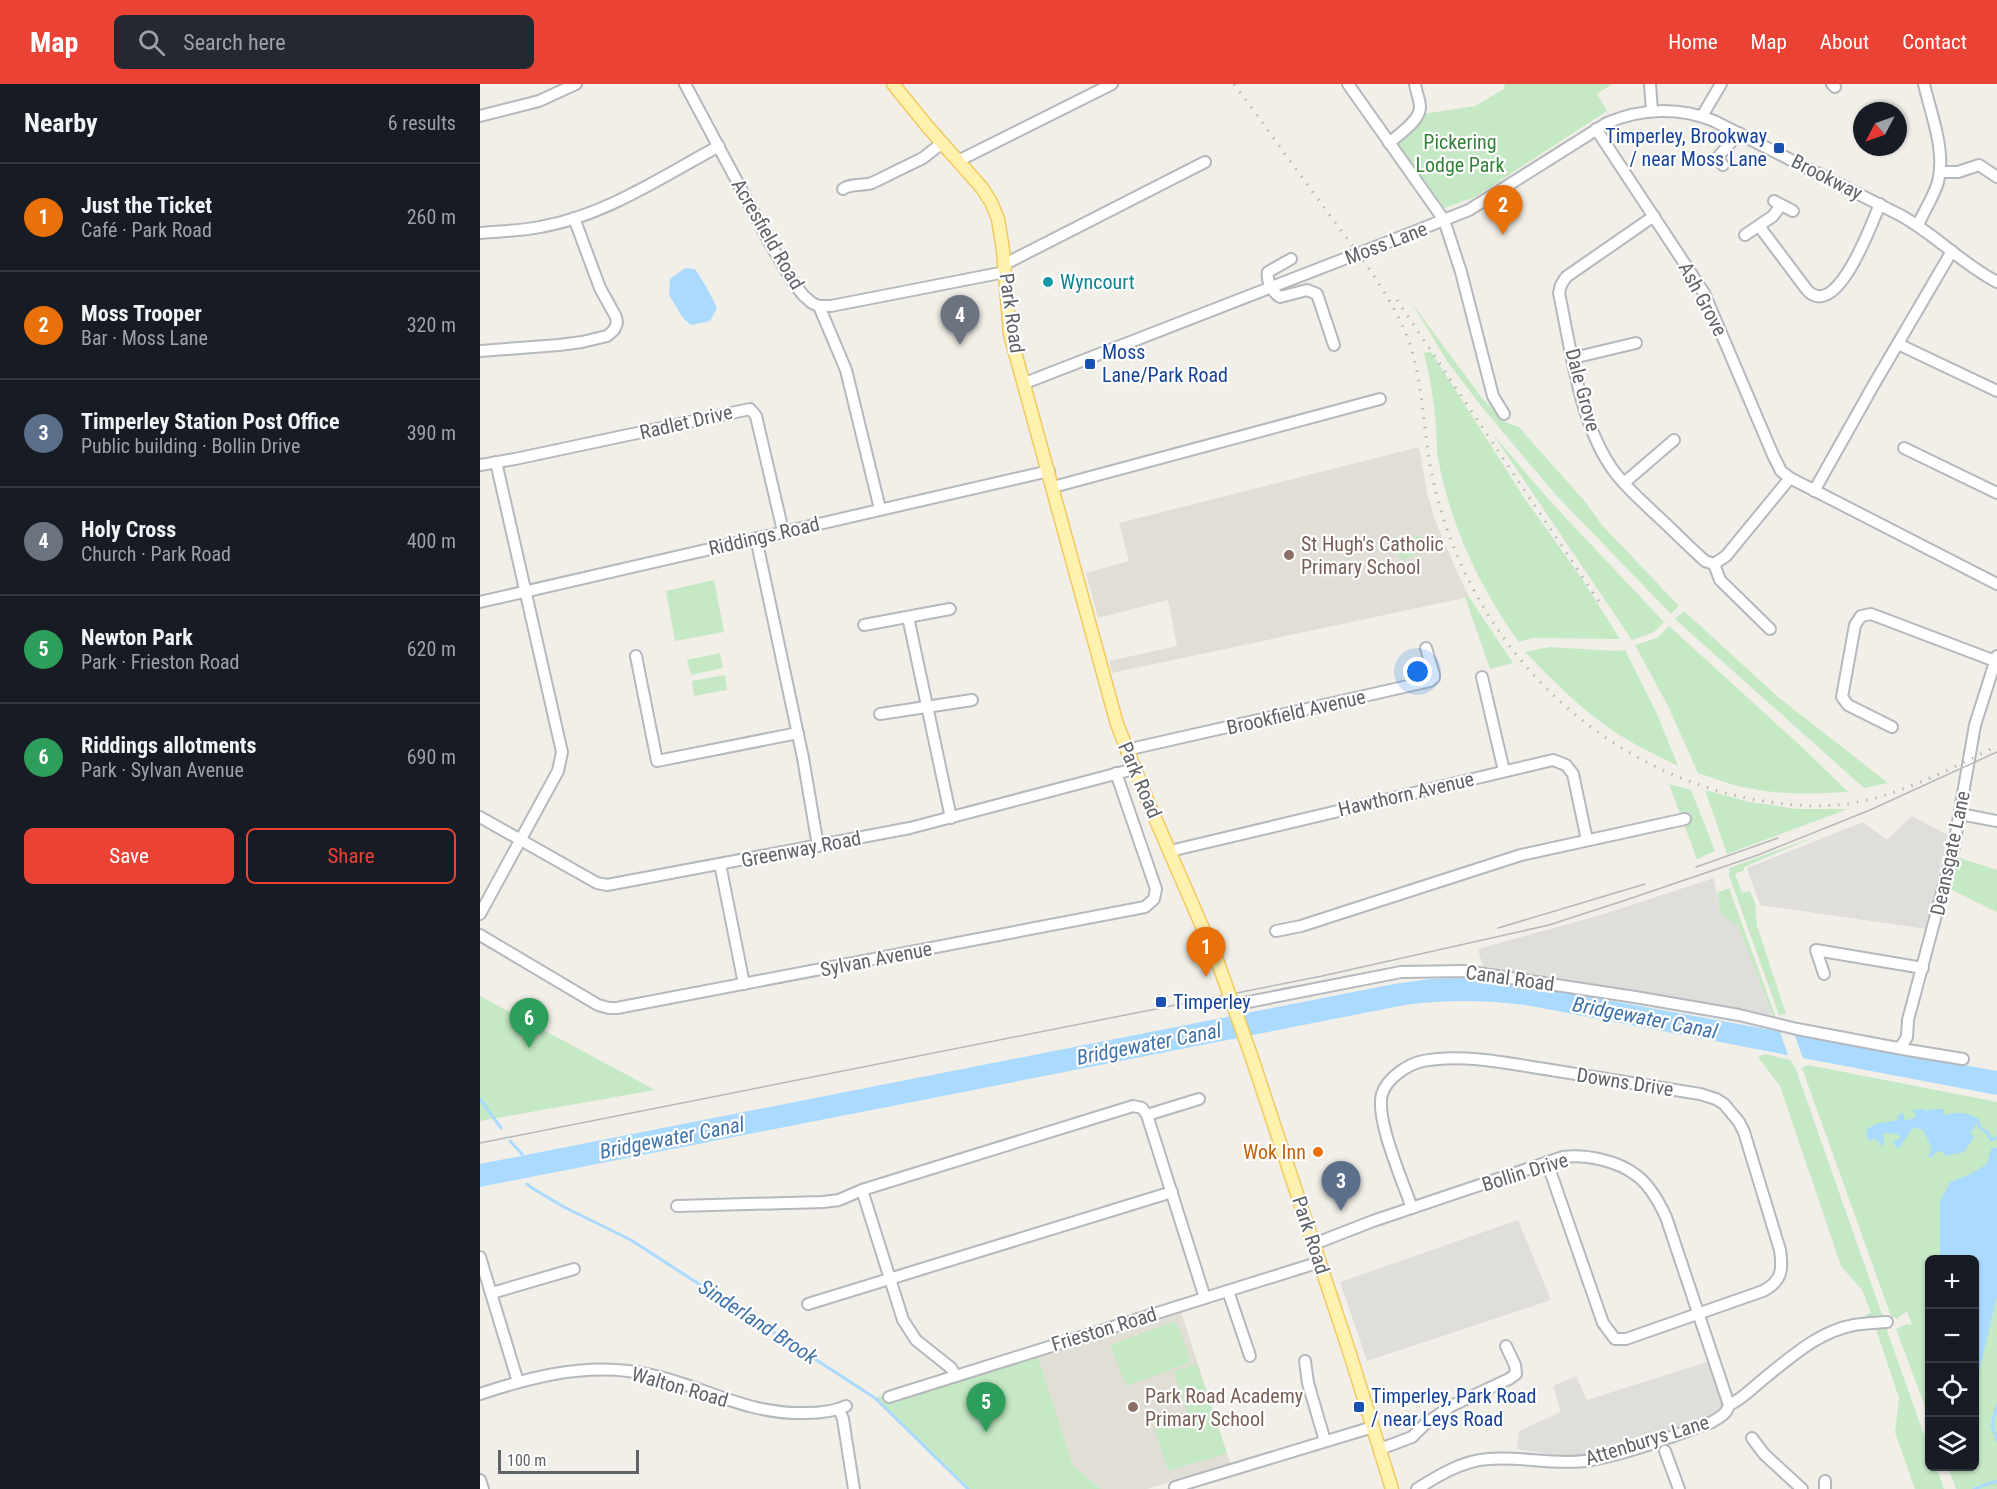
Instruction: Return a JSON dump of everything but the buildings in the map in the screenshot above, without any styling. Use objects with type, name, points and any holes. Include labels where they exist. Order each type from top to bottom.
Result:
[{"type":"main road","name":"Park Road","points":[[893,84],[982,188],[995,210],[1002,236],[1010,334],[1126,750],[1218,963],[1320,1262],[1392,1489]]},
{"type":"street","points":[[480,116],[539,101],[553,89],[576,84]]},
{"type":"street","name":"Acresfield Road","points":[[685,84],[766,237],[791,279],[806,298],[819,306],[840,305],[1005,268],[1205,162]]},
{"type":"street","points":[[958,161],[1112,84]]},
{"type":"street","points":[[1348,84],[1444,220],[1461,272],[1493,396],[1504,414]]},
{"type":"street","points":[[1389,143],[1409,125],[1419,112],[1420,106],[1415,84]]},
{"type":"street","points":[[1650,84],[1652,111]]},
{"type":"street","points":[[1702,116],[1721,84]]},
{"type":"street","points":[[1918,225],[1940,172],[1938,142],[1924,84]]},
{"type":"street","name":"Moss Lane","points":[[1025,383],[1444,220],[1486,200],[1596,129],[1625,115],[1652,111],[1702,116]]},
{"type":"street","name":"Brookway","points":[[1702,116],[1918,225],[1997,282]]},
{"type":"street","name":"Ash Grove","points":[[1596,129],[1704,293],[1776,461],[1783,473],[1790,478]]},
{"type":"street","points":[[1720,162],[1739,133]]},
{"type":"street","points":[[844,185],[872,183],[923,158],[942,143]]},
{"type":"street","points":[[480,233],[539,228],[574,218],[624,197],[719,146]]},
{"type":"street","points":[[1940,172],[1953,172],[1979,165],[1997,177]]},
{"type":"street","points":[[1745,235],[1773,216],[1778,203],[1793,211]]},
{"type":"street","points":[[1760,226],[1808,290],[1814,296],[1821,296],[1834,289],[1847,275],[1880,204]]},
{"type":"street","name":"Dale Grove","points":[[1654,216],[1569,275],[1562,282],[1559,293],[1589,423],[1607,461],[1624,483],[1705,561],[1714,564]]},
{"type":"street","points":[[480,351],[582,342],[607,336],[615,330],[616,317],[600,288],[574,218]]},
{"type":"street","points":[[1814,491],[1952,251]]},
{"type":"street","points":[[1291,260],[1268,272],[1267,277],[1275,294],[1280,297],[1307,290],[1317,294],[1334,345]]},
{"type":"street","points":[[819,306],[846,370],[880,509]]},
{"type":"street","points":[[1573,358],[1636,343]]},
{"type":"street","points":[[1898,344],[1997,391]]},
{"type":"street","points":[[1053,487],[1380,399]]},
{"type":"street","name":"Radlet Drive","points":[[496,462],[750,409],[756,417],[783,531]]},
{"type":"street","points":[[1624,483],[1674,440]]},
{"type":"street","points":[[1904,448],[1997,494]]},
{"type":"street","points":[[480,465],[496,462],[562,752],[558,771],[480,914]]},
{"type":"street","name":"Riddings Road","points":[[480,602],[1049,471]]},
{"type":"street","points":[[1770,629],[1720,580],[1714,564],[1726,556],[1790,478],[1997,584]]},
{"type":"street","points":[[756,538],[798,733],[818,846]]},
{"type":"street","points":[[863,623],[950,609]]},
{"type":"street","points":[[1892,727],[1848,705],[1842,697],[1855,625],[1861,616],[1872,614],[1996,658]]},
{"type":"street","points":[[908,617],[951,818]]},
{"type":"street","name":"Brookfield Avenue","points":[[1126,750],[1430,681],[1434,675],[1426,648]]},
{"type":"street","points":[[636,656],[657,761],[798,733]]},
{"type":"street","name":"Deansgate Lane","points":[[1900,1048],[1906,1037],[1908,1020],[1951,860],[1973,736],[1996,658]]},
{"type":"street","points":[[1482,677],[1504,771]]},
{"type":"street","points":[[880,713],[972,700]]},
{"type":"street","name":"Hawthorn Avenue","points":[[1170,851],[1549,760],[1566,765],[1573,774],[1587,840]]},
{"type":"street","name":"Greenway Road","points":[[480,817],[602,885],[818,846],[951,818],[1134,769]]},
{"type":"street","name":"Sylvan Avenue","points":[[480,935],[603,1007],[617,1008],[1147,906],[1155,896],[1156,889],[1116,773]]},
{"type":"street","points":[[1960,814],[1997,821]]},
{"type":"street","points":[[1276,932],[1311,923],[1521,855],[1685,819]]},
{"type":"street","points":[[720,864],[744,984]]},
{"type":"street","points":[[1824,974],[1816,950],[1923,968]]},
{"type":"street","name":"Canal Road","points":[[1233,1005],[1401,972],[1464,971],[1739,1015],[1797,1029],[1963,1059]]},
{"type":"street","name":"Downs Drive","points":[[1412,1208],[1384,1128],[1381,1107],[1382,1094],[1387,1085],[1401,1071],[1413,1065],[1444,1058],[1499,1062],[1700,1094],[1716,1099],[1735,1115],[1744,1132],[1780,1250],[1782,1264],[1780,1275],[1770,1288],[1626,1339],[1615,1338],[1603,1323],[1547,1162]]},
{"type":"street","points":[[1147,1115],[1199,1099]]},
{"type":"street","points":[[677,1206],[839,1200],[862,1190],[1133,1106],[1142,1108],[1147,1115],[1205,1298]]},
{"type":"street","name":"Bollin Drive","points":[[1314,1244],[1373,1221],[1563,1157],[1584,1156],[1600,1159],[1639,1177],[1658,1200],[1666,1217],[1729,1405]]},
{"type":"street","points":[[862,1190],[892,1279],[903,1320],[911,1334],[951,1368],[956,1376]]},
{"type":"street","points":[[808,1304],[1172,1192]]},
{"type":"street","points":[[480,1257],[518,1382]]},
{"type":"street","name":"Frieston Road","points":[[889,1397],[1320,1262]]},
{"type":"street","points":[[492,1293],[574,1269]]},
{"type":"street","points":[[1228,1291],[1250,1356]]},
{"type":"street","name":"Attenburys Lane","points":[[1417,1489],[1445,1472],[1469,1463],[1487,1459],[1556,1463],[1607,1457],[1712,1422],[1728,1410],[1729,1405],[1745,1396],[1815,1340],[1856,1324],[1887,1322]]},
{"type":"street","points":[[1380,1449],[1412,1437],[1424,1425],[1451,1406],[1516,1374],[1515,1365],[1506,1346]]},
{"type":"street","points":[[1305,1361],[1310,1390],[1325,1441]]},
{"type":"street","name":"Walton Road","points":[[480,1394],[518,1382],[569,1371],[596,1369],[629,1371],[687,1384],[732,1402],[766,1411],[807,1413],[843,1408],[854,1489]]},
{"type":"street","points":[[1175,1487],[1373,1427]]},
{"type":"street","points":[[1752,1438],[1764,1454],[1802,1489]]},
{"type":"street","points":[[1665,1451],[1679,1489]]},
{"type":"street","points":[[480,1480],[483,1489]]},
{"type":"shaded area","name":"St Hugh's Catholic Primary School","points":[[1419,447],[1427,493],[1435,520],[1469,597],[1112,673],[1109,661],[1177,646],[1168,600],[1098,618],[1086,573],[1129,561],[1119,523]]},
{"type":"shaded area","points":[[1912,816],[1948,835],[1926,929],[1760,905],[1747,868],[1863,822],[1887,840]]},
{"type":"shaded area","points":[[1714,878],[1720,913],[1738,924],[1774,1019],[1525,974],[1485,970],[1483,967],[1478,949],[1601,915]]},
{"type":"shaded area","points":[[1518,1220],[1551,1300],[1367,1361],[1340,1282]]},
{"type":"shaded area","name":"Park Road Academy Primary School","points":[[1179,1306],[1230,1463],[1147,1489],[1101,1489],[1073,1466],[1036,1351]]},
{"type":"shaded area","points":[[1713,1360],[1725,1407],[1710,1420],[1593,1457],[1566,1457],[1517,1449],[1519,1431],[1561,1412],[1553,1386],[1576,1376],[1587,1400]]},
{"type":"green space","name":"Pickering Lodge Park","points":[[1505,84],[1612,84],[1597,94],[1607,111],[1475,197],[1444,208],[1399,145],[1400,140],[1423,114],[1475,106],[1504,89]]},
{"type":"green space","points":[[1411,302],[1482,398],[1505,422],[1519,427],[1587,504],[1601,524],[1679,606],[1671,614],[1555,494],[1481,406],[1447,361]]},
{"type":"green space","points":[[1431,352],[1523,496],[1582,579],[1620,639],[1533,638],[1519,642],[1491,600],[1458,531],[1443,482],[1437,454],[1433,398],[1424,353]]},
{"type":"green space","points":[[1492,433],[1549,500],[1664,622],[1654,632],[1632,640]]},
{"type":"green space","points":[[1419,535],[1425,540],[1420,551],[1402,560],[1398,554],[1401,543]]},
{"type":"green space","points":[[714,580],[724,632],[675,641],[666,591]]},
{"type":"green space","points":[[1465,597],[1469,597],[1513,663],[1490,669]]},
{"type":"green space","points":[[1684,611],[1778,697],[1888,783],[1864,788],[1675,619]]},
{"type":"green space","points":[[1669,626],[1848,792],[1772,792],[1741,787],[1698,773],[1668,706],[1635,645],[1657,638]]},
{"type":"green space","points":[[1549,647],[1625,650],[1656,712],[1678,766],[1610,729],[1581,706],[1525,652]]},
{"type":"green space","points":[[720,653],[723,668],[691,675],[687,660]]},
{"type":"green space","points":[[725,675],[727,690],[694,696],[692,681]]},
{"type":"green space","points":[[1669,784],[1691,790],[1715,851],[1697,859]]},
{"type":"green space","points":[[1705,790],[1750,802],[1796,809],[1848,809],[1727,854]]},
{"type":"green space","points":[[1817,836],[1744,867],[1744,870],[1735,874],[1742,893],[1750,891],[1755,903],[1757,926],[1786,1014],[1779,1015],[1729,875],[1729,868]]},
{"type":"green space","points":[[1957,857],[1997,870],[1997,912],[1948,888]]},
{"type":"green space","points":[[1729,888],[1776,1018],[1774,1019],[1738,925],[1720,913],[1717,893]]},
{"type":"green space","points":[[480,996],[655,1090],[480,1121]]},
{"type":"green space","points":[[1765,1054],[1790,1060],[1795,1067],[1884,1320],[1866,1321],[1866,1315],[1871,1313],[1862,1290],[1841,1266],[1780,1086],[1758,1057]]},
{"type":"green space","points":[[1808,1065],[1997,1102],[1997,1489],[1956,1489],[1949,1471],[1979,1471],[1979,1255],[1925,1255],[1925,1406],[1896,1329],[1907,1324],[1912,1325],[1907,1311],[1897,1319],[1891,1316],[1802,1068]]},
{"type":"green space","points":[[1176,1321],[1191,1362],[1126,1386],[1110,1345]]},
{"type":"green space","points":[[1886,1328],[1925,1438],[1925,1471],[1937,1471],[1944,1489],[1915,1489],[1895,1432],[1899,1398],[1876,1329]]},
{"type":"green space","points":[[1036,1351],[1073,1466],[1101,1489],[968,1489],[875,1398]]},
{"type":"green space","points":[[1197,1364],[1227,1453],[1168,1471],[1154,1428],[1195,1414],[1188,1416],[1174,1371]]},
{"type":"water","points":[[685,268],[695,269],[717,308],[710,321],[691,325],[683,318],[669,295],[670,279]]},
{"type":"water","name":"Bridgewater Canal","points":[[1465,978],[1535,987],[1997,1071],[1997,1095],[1531,1006],[1500,1002],[1453,1001],[1405,1005],[480,1187],[480,1164],[1394,984],[1430,979]]},
{"type":"water","points":[[1945,1109],[1943,1113],[1945,1115],[1961,1113],[1977,1119],[1970,1133],[1974,1137],[1964,1152],[1946,1156],[1942,1151],[1936,1152],[1931,1158],[1928,1155],[1931,1146],[1923,1130],[1914,1127],[1898,1149],[1893,1142],[1901,1137],[1897,1134],[1883,1133],[1884,1144],[1880,1147],[1881,1143],[1874,1139],[1870,1141],[1866,1136],[1867,1129],[1876,1124],[1897,1120],[1899,1114],[1903,1113],[1905,1121],[1915,1119],[1916,1114],[1912,1110],[1927,1111]]},
{"type":"water","points":[[1997,1147],[1997,1296],[1979,1372],[1979,1255],[1940,1255],[1940,1202],[1950,1182],[1971,1174],[1987,1164],[1991,1149]]},
{"type":"pier","points":[[1779,1029],[1793,1031],[1804,1061],[1789,1058]]},
{"type":"waterway","points":[[480,1099],[501,1128]]},
{"type":"waterway","points":[[1977,1119],[1980,1128],[1987,1132],[1991,1140],[1997,1137]]},
{"type":"waterway","points":[[510,1141],[522,1154]]},
{"type":"waterway","name":"Sinderland Brook","points":[[527,1184],[564,1207],[631,1240],[875,1398],[968,1489]]},
{"type":"waterway","points":[[1997,1405],[1992,1426],[1997,1440]]},
{"type":"waterway","points":[[1974,1489],[1997,1481]]},
{"type":"tram line","points":[[480,1143],[1322,976],[1549,925],[1758,855],[1870,810],[1997,752]]},
{"type":"tram line","points":[[1696,867],[1778,838]]},
{"type":"tram line","points":[[1498,928],[1645,884]]},
{"type":"railway","points":[[1234,84],[1360,256],[1379,284],[1404,329],[1414,357],[1431,467],[1448,532],[1468,579],[1493,622],[1522,662],[1556,698],[1594,729],[1636,756],[1681,778],[1729,794],[1788,804],[1818,806],[1847,804],[1886,795],[1924,781],[1997,746]]},
{"type":"railway","points":[[1397,300],[1602,606]]},
{"type":"place","name":"Timperley, Brookway / near Moss Lane","points":[[1779,148]]},
{"type":"place","name":"Moss Trooper","points":[[1503,235]]},
{"type":"place","name":"Wyncourt","points":[[1048,282]]},
{"type":"place","name":"Holy Cross","points":[[960,345]]},
{"type":"place","name":"Moss Lane/Park Road","points":[[1090,364]]},
{"type":"place","name":"St Hugh's Catholic Primary School","points":[[1289,555]]},
{"type":"place","name":"Just the Ticket","points":[[1206,977]]},
{"type":"place","name":"Timperley","points":[[1161,1002]]},
{"type":"place","name":"Riddings allotments","points":[[529,1048]]},
{"type":"place","name":"Wok Inn","points":[[1318,1152]]},
{"type":"place","name":"Timperley Station Post Office","points":[[1341,1211]]},
{"type":"place","name":"Park Road Academy Primary School","points":[[1133,1407]]},
{"type":"place","name":"Timperley, Park Road / near Leys Road","points":[[1359,1407]]},
{"type":"place","name":"Newton Park","points":[[986,1432]]}]
